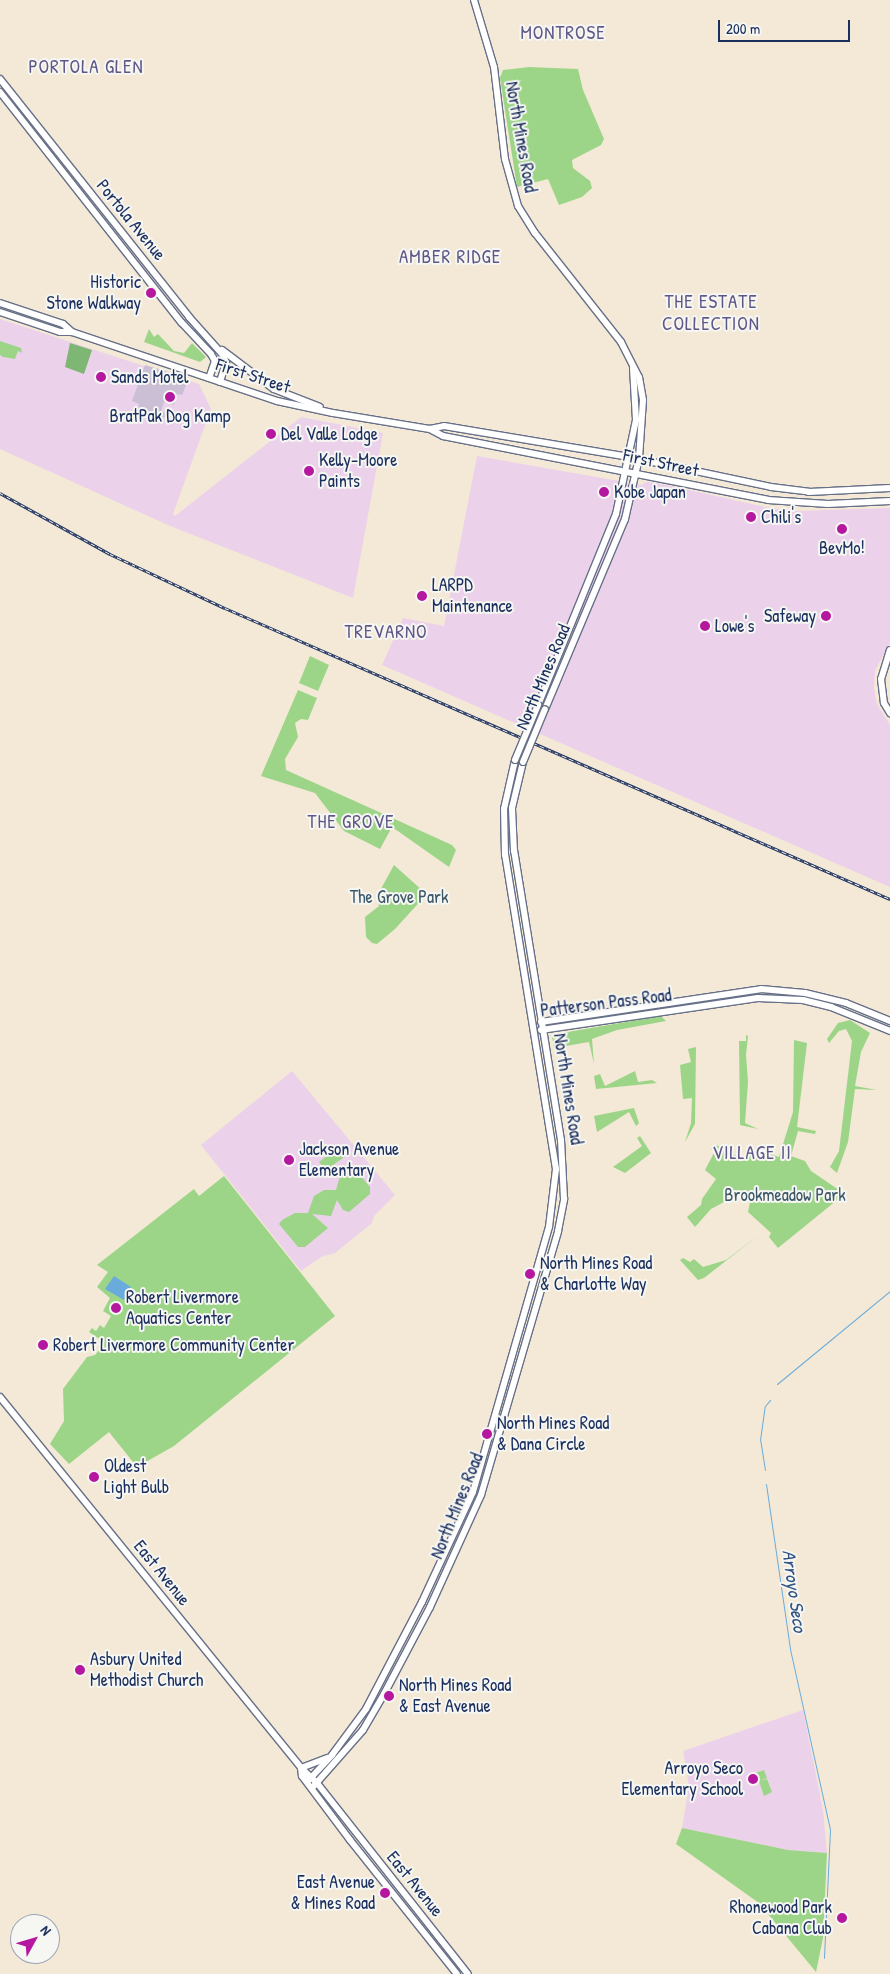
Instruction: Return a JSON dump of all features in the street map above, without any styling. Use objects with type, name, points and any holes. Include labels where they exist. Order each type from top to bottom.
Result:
[{"type":"main road","name":"North Mines Road","points":[[312,1783],[361,1732],[430,1607],[481,1495],[558,1231],[564,1173],[544,1030],[514,851],[512,808],[523,762],[625,519],[638,458],[643,400],[639,377],[621,342],[535,233],[518,206],[506,159],[494,67],[474,0]]},
{"type":"main road","name":"Portola Avenue","points":[[0,79],[213,343],[226,363],[220,382]]},
{"type":"main road","name":"Portola Avenue","points":[[0,92],[182,323],[211,354],[214,368],[209,378]]},
{"type":"main road","name":"First Street","points":[[0,303],[64,324],[72,332]]},
{"type":"main road","name":"First Street","points":[[0,312],[60,332],[72,332],[277,401],[333,413],[430,429],[443,436],[626,470],[768,500],[828,504],[890,501]]},
{"type":"main road","points":[[213,343],[274,389],[333,413]]},
{"type":"main road","name":"North Mines Road","points":[[312,1783],[376,1690],[422,1602],[473,1492],[549,1227],[556,1169],[505,855],[504,809],[515,760],[616,514],[629,457],[637,402],[632,364]]},
{"type":"main road","name":"First Street","points":[[430,429],[444,426],[638,458],[780,489],[828,492],[890,488]]},
{"type":"main road","points":[[890,650],[881,679],[884,702],[890,713]]},
{"type":"main road","name":"Patterson Pass Road","points":[[534,1028],[542,1020],[762,988],[805,993],[846,1003],[890,1021]]},
{"type":"main road","name":"Patterson Pass Road","points":[[534,1028],[544,1030],[758,998],[803,1000],[831,1007],[890,1031]]},
{"type":"main road","name":"East Avenue","points":[[0,1397],[468,1974]]},
{"type":"main road","points":[[361,1732],[378,1698],[376,1690]]},
{"type":"main road","points":[[300,1768],[315,1765],[332,1755]]},
{"type":"main road","name":"East Avenue","points":[[312,1783],[457,1974]]},
{"type":"shaded area","points":[[0,319],[199,384],[211,409],[173,514],[175,516],[301,417],[383,433],[353,598],[170,526],[0,449]]},
{"type":"shaded area","points":[[145,365],[189,378],[182,395],[177,394],[174,405],[164,402],[161,411],[175,417],[174,421],[138,409],[139,404],[132,401]]},
{"type":"shaded area","points":[[477,456],[642,485],[646,482],[658,483],[765,507],[796,511],[890,508],[890,642],[875,671],[874,688],[877,704],[890,725],[890,887],[382,665],[403,618],[444,626]]},
{"type":"shaded area","name":"Jackson Avenue Elementary","points":[[292,1071],[395,1195],[374,1216],[372,1223],[335,1253],[321,1257],[301,1271],[201,1145]]},
{"type":"shaded area","name":"Arroyo Seco Elementary School","points":[[803,1710],[823,1810],[827,1853],[788,1850],[682,1828],[689,1786],[683,1751]]},
{"type":"green space","points":[[529,67],[578,69],[583,90],[604,139],[601,145],[572,160],[573,168],[590,181],[592,188],[582,197],[559,205],[548,179],[517,187],[500,78],[503,70]]},
{"type":"green space","points":[[149,329],[154,337],[158,334],[174,351],[184,353],[192,343],[206,357],[200,362],[144,342]]},
{"type":"green space","points":[[0,341],[21,348],[22,353],[18,351],[15,359],[3,357],[0,355]]},
{"type":"green space","points":[[70,343],[92,350],[84,374],[65,367]]},
{"type":"green space","points":[[310,656],[329,665],[318,691],[299,683]]},
{"type":"green space","name":"THE GROVE","points":[[298,690],[317,698],[308,720],[301,719],[295,723],[298,737],[285,759],[286,770],[452,845],[456,850],[449,867],[392,827],[380,849],[344,831],[315,793],[261,776]]},
{"type":"green space","name":"The Grove Park","points":[[394,865],[423,891],[425,896],[395,929],[377,944],[372,943],[366,937],[365,917],[379,906],[377,896]]},
{"type":"green space","points":[[661,1016],[666,1021],[617,1030],[592,1039],[594,1064],[589,1042],[554,1048],[552,1037],[556,1034]]},
{"type":"green space","points":[[850,1020],[870,1033],[861,1052],[855,1086],[877,1090],[855,1089],[848,1142],[837,1173],[830,1167],[839,1151],[852,1041],[846,1029],[839,1031],[829,1043],[827,1039],[838,1023]]},
{"type":"green space","points":[[746,1035],[748,1036],[746,1055],[748,1082],[745,1123],[758,1129],[740,1125],[739,1041],[746,1041]]},
{"type":"green space","name":"Brookmeadow Park","points":[[794,1040],[807,1043],[797,1127],[816,1131],[815,1134],[798,1131],[791,1156],[805,1161],[811,1171],[842,1192],[842,1196],[778,1248],[769,1237],[771,1233],[748,1212],[750,1202],[747,1190],[711,1209],[695,1227],[687,1217],[701,1205],[702,1199],[716,1179],[705,1170],[715,1151],[711,1149],[714,1145],[719,1146],[719,1150],[741,1157],[762,1151],[779,1157],[793,1112]]},
{"type":"green space","points":[[696,1047],[695,1124],[685,1142],[691,1123],[692,1098],[683,1099],[680,1065],[691,1062],[688,1049]]},
{"type":"green space","points":[[635,1071],[638,1082],[652,1080],[657,1083],[596,1089],[594,1076],[600,1074],[605,1086]]},
{"type":"green space","points":[[634,1108],[639,1123],[636,1126],[629,1112],[597,1132],[594,1116]]},
{"type":"green space","points":[[640,1136],[651,1153],[625,1173],[613,1167],[642,1146],[637,1138]]},
{"type":"green space","points":[[341,1145],[346,1152],[342,1155],[343,1158],[326,1170],[319,1162]]},
{"type":"green space","points":[[352,1165],[370,1187],[370,1194],[349,1212],[343,1210],[337,1200],[331,1216],[312,1214],[328,1228],[305,1247],[298,1247],[279,1224],[282,1220],[295,1213],[308,1213],[314,1196],[324,1190],[336,1190],[340,1176]]},
{"type":"green space","points":[[224,1176],[335,1316],[174,1446],[137,1467],[109,1432],[69,1464],[50,1444],[64,1421],[63,1389],[87,1357],[95,1355],[103,1345],[104,1342],[89,1332],[92,1328],[96,1331],[100,1325],[104,1328],[111,1316],[103,1311],[110,1298],[97,1287],[108,1272],[97,1265],[194,1189],[199,1196]]},
{"type":"green space","points":[[759,1235],[704,1278],[698,1280],[680,1260],[683,1258],[690,1262],[694,1259],[703,1267],[726,1260]]},
{"type":"green space","points":[[764,1770],[767,1778],[753,1783],[750,1775]]},
{"type":"green space","points":[[767,1779],[772,1792],[764,1796],[759,1781]]},
{"type":"green space","points":[[682,1828],[788,1850],[827,1853],[823,1938],[816,1972],[759,1903],[676,1844]]},
{"type":"water","points":[[114,1276],[131,1287],[124,1300],[105,1289]]},
{"type":"waterway","name":"Arroyo Seco","points":[[777,1384],[890,1291]]},
{"type":"waterway","name":"Arroyo Seco","points":[[765,1470],[760,1440],[765,1406],[770,1400]]},
{"type":"waterway","points":[[766,1484],[790,1649],[830,1830],[824,1958]]},
{"type":"railway","points":[[0,493],[110,554],[225,608],[890,899]]},
{"type":"place","name":"Historic Stone Walkway","points":[[151,293]]},
{"type":"place","name":"Sands Motel","points":[[101,377]]},
{"type":"place","name":"BratPak Dog Kamp","points":[[170,397]]},
{"type":"place","name":"Del Valle Lodge","points":[[271,434]]},
{"type":"place","name":"Kelly-Moore Paints","points":[[309,471]]},
{"type":"place","name":"Kobe Japan","points":[[604,492]]},
{"type":"place","name":"Chili's","points":[[751,517]]},
{"type":"place","name":"BevMo!","points":[[842,529]]},
{"type":"place","name":"LARPD Maintenance","points":[[422,596]]},
{"type":"place","name":"Safeway","points":[[826,616]]},
{"type":"place","name":"Lowe's","points":[[705,626]]},
{"type":"place","name":"Jackson Avenue Elementary","points":[[289,1160]]},
{"type":"place","name":"North Mines Road & Charlotte Way","points":[[530,1274]]},
{"type":"place","name":"Robert Livermore Aquatics Center","points":[[116,1308]]},
{"type":"place","name":"Robert Livermore Community Center","points":[[43,1345]]},
{"type":"place","name":"North Mines Road & Dana Circle","points":[[487,1434]]},
{"type":"place","name":"Oldest Light Bulb","points":[[94,1477]]},
{"type":"place","name":"Asbury United Methodist Church","points":[[80,1670]]},
{"type":"place","name":"North Mines Road & East Avenue","points":[[389,1696]]},
{"type":"place","name":"Arroyo Seco Elementary School","points":[[753,1779]]},
{"type":"place","name":"East Avenue & Mines Road","points":[[385,1893]]},
{"type":"place","name":"Rhonewood Park Cabana Club","points":[[842,1918]]},
{"type":"district","name":"MONTROSE","points":[[563,33]]},
{"type":"district","name":"PORTOLA GLEN","points":[[86,67]]},
{"type":"district","name":"AMBER RIDGE","points":[[450,257]]},
{"type":"district","name":"THE ESTATE COLLECTION","points":[[711,313]]},
{"type":"district","name":"TREVARNO","points":[[386,632]]},
{"type":"district","name":"THE GROVE","points":[[351,822]]},
{"type":"district","name":"VILLAGE II","points":[[752,1153]]}]
